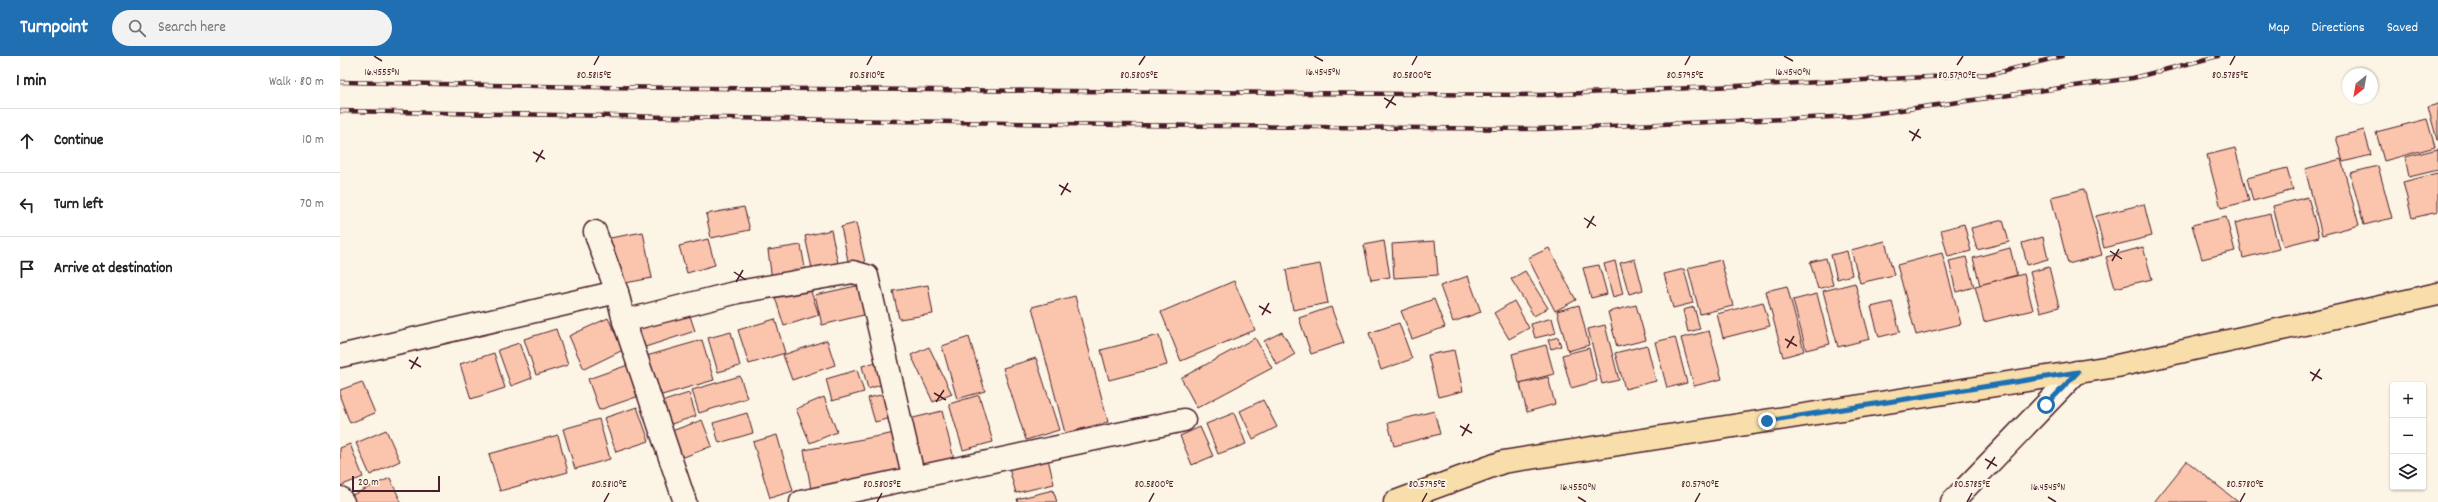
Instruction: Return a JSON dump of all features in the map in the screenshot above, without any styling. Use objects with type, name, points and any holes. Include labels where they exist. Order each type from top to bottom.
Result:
[{"type":"main road","points":[[1395,502],[1503,462],[2117,366],[2438,294]]},
{"type":"street","points":[[595,232],[617,292],[624,321],[685,502]]},
{"type":"street","points":[[624,321],[738,292],[853,272],[866,276],[914,479]]},
{"type":"street","points":[[340,356],[617,292]]},
{"type":"street","points":[[1952,502],[2078,372]]},
{"type":"street","points":[[801,502],[1184,420]]},
{"type":"street","points":[[340,498],[343,502]]},
{"type":"building","points":[[2438,104],[2438,140],[2437,140],[2428,107]]},
{"type":"building","points":[[2427,119],[2435,147],[2384,161],[2376,132]]},
{"type":"building","points":[[2364,130],[2371,155],[2343,162],[2336,137]]},
{"type":"building","points":[[2235,148],[2249,201],[2221,208],[2207,155]]},
{"type":"building","points":[[2438,149],[2438,170],[2409,177],[2405,157]]},
{"type":"building","points":[[2341,159],[2359,225],[2322,235],[2305,169]]},
{"type":"building","points":[[2378,166],[2392,218],[2364,225],[2350,173]]},
{"type":"building","points":[[2287,168],[2293,190],[2253,201],[2247,178]]},
{"type":"building","points":[[2438,173],[2438,212],[2412,218],[2403,182]]},
{"type":"building","points":[[2084,189],[2102,255],[2068,264],[2051,197]]},
{"type":"building","points":[[2308,197],[2319,237],[2283,246],[2273,206]]},
{"type":"building","points":[[2144,204],[2152,236],[2104,248],[2096,216]]},
{"type":"building","points":[[744,207],[750,230],[711,238],[706,214]]},
{"type":"building","points":[[2270,214],[2279,249],[2243,258],[2235,223]]},
{"type":"building","points":[[2226,217],[2235,251],[2202,259],[2192,225]]},
{"type":"building","points":[[2003,220],[2009,242],[1977,250],[1971,228]]},
{"type":"building","points":[[856,223],[866,267],[850,270],[841,227]]},
{"type":"building","points":[[1964,224],[1971,251],[1948,257],[1941,230]]},
{"type":"building","points":[[831,230],[839,268],[813,273],[805,236]]},
{"type":"building","points":[[643,232],[652,278],[620,284],[610,238]]},
{"type":"building","points":[[2043,237],[2048,259],[2027,265],[2022,243]]},
{"type":"building","points":[[708,239],[715,265],[687,273],[679,246]]},
{"type":"building","points":[[1384,241],[1390,277],[1371,280],[1364,245]]},
{"type":"building","points":[[1435,241],[1438,275],[1394,278],[1392,244]]},
{"type":"building","points":[[1885,241],[1894,275],[1860,283],[1851,250]]},
{"type":"building","points":[[801,245],[806,274],[772,280],[768,250]]},
{"type":"building","points":[[2143,247],[2152,279],[2115,288],[2106,257]]},
{"type":"building","points":[[1549,248],[1576,300],[1555,311],[1528,258]]},
{"type":"building","points":[[2010,248],[2017,275],[1980,285],[1973,258]]},
{"type":"building","points":[[1847,251],[1852,275],[1837,279],[1831,255]]},
{"type":"building","points":[[1942,253],[1961,324],[1916,335],[1897,265]]},
{"type":"building","points":[[1966,257],[1974,287],[1956,292],[1949,261]]},
{"type":"building","points":[[1826,258],[1833,285],[1818,289],[1810,262]]},
{"type":"building","points":[[1635,259],[1643,290],[1629,294],[1620,263]]},
{"type":"building","points":[[1721,260],[1733,306],[1700,314],[1688,268]]},
{"type":"building","points":[[1615,261],[1623,294],[1613,297],[1604,264]]},
{"type":"building","points":[[1320,264],[1328,303],[1293,310],[1286,270]]},
{"type":"building","points":[[1599,265],[1607,294],[1591,298],[1583,268]]},
{"type":"building","points":[[2049,267],[2059,307],[2040,312],[2030,272]]},
{"type":"building","points":[[1684,269],[1693,303],[1673,308],[1664,274]]},
{"type":"building","points":[[1525,271],[1548,308],[1534,316],[1511,279]]},
{"type":"building","points":[[2024,274],[2033,310],[1984,322],[1975,286]]},
{"type":"building","points":[[1468,276],[1481,312],[1453,322],[1440,286]]},
{"type":"building","points":[[1234,281],[1255,330],[1181,361],[1161,312]]},
{"type":"building","points":[[1855,283],[1870,339],[1838,347],[1823,291]]},
{"type":"building","points":[[865,284],[872,313],[822,325],[815,295]]},
{"type":"building","points":[[928,285],[933,314],[899,319],[893,291]]},
{"type":"building","points":[[809,286],[819,315],[784,326],[775,297]]},
{"type":"building","points":[[1787,286],[1804,351],[1783,357],[1766,291]]},
{"type":"building","points":[[1817,294],[1830,344],[1806,350],[1793,300]]},
{"type":"building","points":[[1075,296],[1108,422],[1065,433],[1032,307]]},
{"type":"building","points":[[1434,299],[1445,327],[1412,339],[1401,311]]},
{"type":"building","points":[[1514,301],[1529,328],[1509,339],[1494,313]]},
{"type":"building","points":[[1763,302],[1770,326],[1723,338],[1717,314]]},
{"type":"building","points":[[1892,302],[1900,332],[1879,337],[1871,307]]},
{"type":"building","points":[[1579,305],[1589,345],[1568,351],[1557,311]]},
{"type":"building","points":[[1636,305],[1646,340],[1617,347],[1608,312]]},
{"type":"building","points":[[687,307],[695,331],[639,349],[631,325]]},
{"type":"building","points":[[1331,307],[1344,343],[1311,354],[1299,318]]},
{"type":"building","points":[[1694,307],[1700,329],[1688,332],[1683,310]]},
{"type":"building","points":[[608,318],[623,350],[584,369],[569,336]]},
{"type":"building","points":[[1552,318],[1556,333],[1535,338],[1531,324]]},
{"type":"building","points":[[775,319],[785,353],[749,364],[738,330]]},
{"type":"building","points":[[1399,323],[1412,359],[1381,370],[1369,333]]},
{"type":"building","points":[[1605,325],[1619,380],[1602,384],[1588,329]]},
{"type":"building","points":[[556,329],[568,365],[536,375],[524,339]]},
{"type":"building","points":[[1709,331],[1722,379],[1694,386],[1681,338]]},
{"type":"building","points":[[731,332],[740,366],[718,372],[708,338]]},
{"type":"building","points":[[1282,332],[1295,354],[1277,365],[1264,341]]},
{"type":"building","points":[[1159,335],[1167,365],[1109,380],[1101,350]]},
{"type":"building","points":[[969,337],[985,391],[957,399],[942,346]]},
{"type":"building","points":[[1558,337],[1561,346],[1551,349],[1548,340]]},
{"type":"building","points":[[1675,337],[1687,383],[1667,388],[1655,342]]},
{"type":"building","points":[[1255,338],[1272,368],[1197,408],[1181,378]]},
{"type":"building","points":[[702,340],[714,380],[655,397],[643,357]]},
{"type":"building","points":[[827,340],[835,365],[792,380],[783,355]]},
{"type":"building","points":[[519,343],[532,378],[511,386],[498,350]]},
{"type":"building","points":[[1546,345],[1554,374],[1519,383],[1512,354]]},
{"type":"building","points":[[1647,345],[1656,381],[1625,389],[1615,353]]},
{"type":"building","points":[[929,347],[952,394],[933,402],[911,355]]},
{"type":"building","points":[[1589,348],[1597,381],[1571,388],[1562,355]]},
{"type":"building","points":[[1454,350],[1463,391],[1438,397],[1428,355]]},
{"type":"building","points":[[494,353],[505,388],[471,399],[460,364]]},
{"type":"building","points":[[1036,358],[1059,430],[1026,440],[1003,368]]},
{"type":"building","points":[[880,361],[887,383],[868,389],[862,366]]},
{"type":"building","points":[[628,365],[639,396],[599,410],[588,379]]},
{"type":"building","points":[[857,370],[864,392],[832,401],[826,379]]},
{"type":"building","points":[[740,376],[747,398],[699,413],[692,390]]},
{"type":"building","points":[[1548,377],[1555,404],[1527,412],[1520,384]]},
{"type":"building","points":[[362,382],[375,413],[350,423],[340,397],[340,390]]},
{"type":"building","points":[[689,393],[696,416],[665,426],[658,403]]},
{"type":"building","points":[[889,393],[895,417],[875,422],[868,398]]},
{"type":"building","points":[[979,395],[993,442],[963,450],[949,404]]},
{"type":"building","points":[[824,397],[837,432],[810,443],[796,409]]},
{"type":"building","points":[[1263,400],[1277,427],[1253,439],[1240,411]]},
{"type":"building","points":[[637,407],[649,441],[616,452],[604,418]]},
{"type":"building","points":[[942,411],[954,459],[917,468],[905,420]]},
{"type":"building","points":[[1434,411],[1440,434],[1394,446],[1388,423]]},
{"type":"building","points":[[747,413],[753,433],[719,443],[713,423]]},
{"type":"building","points":[[1234,413],[1246,444],[1218,454],[1206,424]]},
{"type":"building","points":[[599,419],[610,459],[575,469],[563,429]]},
{"type":"building","points":[[702,420],[712,446],[679,459],[669,432]]},
{"type":"building","points":[[1200,427],[1213,456],[1192,465],[1180,436]]},
{"type":"building","points":[[386,430],[400,461],[370,475],[356,443]]},
{"type":"building","points":[[895,433],[903,473],[811,489],[804,450]]},
{"type":"building","points":[[558,435],[568,472],[500,491],[489,454]]},
{"type":"building","points":[[777,435],[793,491],[770,498],[753,442]]},
{"type":"building","points":[[350,444],[363,477],[340,486],[340,448]]},
{"type":"building","points":[[1047,455],[1054,484],[1016,493],[1008,465]]},
{"type":"building","points":[[2187,461],[2238,502],[2154,502]]},
{"type":"building","points":[[390,478],[401,502],[355,502],[352,495]]},
{"type":"building","points":[[1053,490],[1057,502],[1018,502],[1017,499]]},
{"type":"railway","points":[[340,82],[587,87],[1541,95],[1993,74],[2062,56]]},
{"type":"railway","points":[[340,111],[1119,125],[1535,129],[1857,116],[2133,78],[2218,56]]},
{"type":"route","points":[[1767,421],[2078,372],[2046,405]]}]
